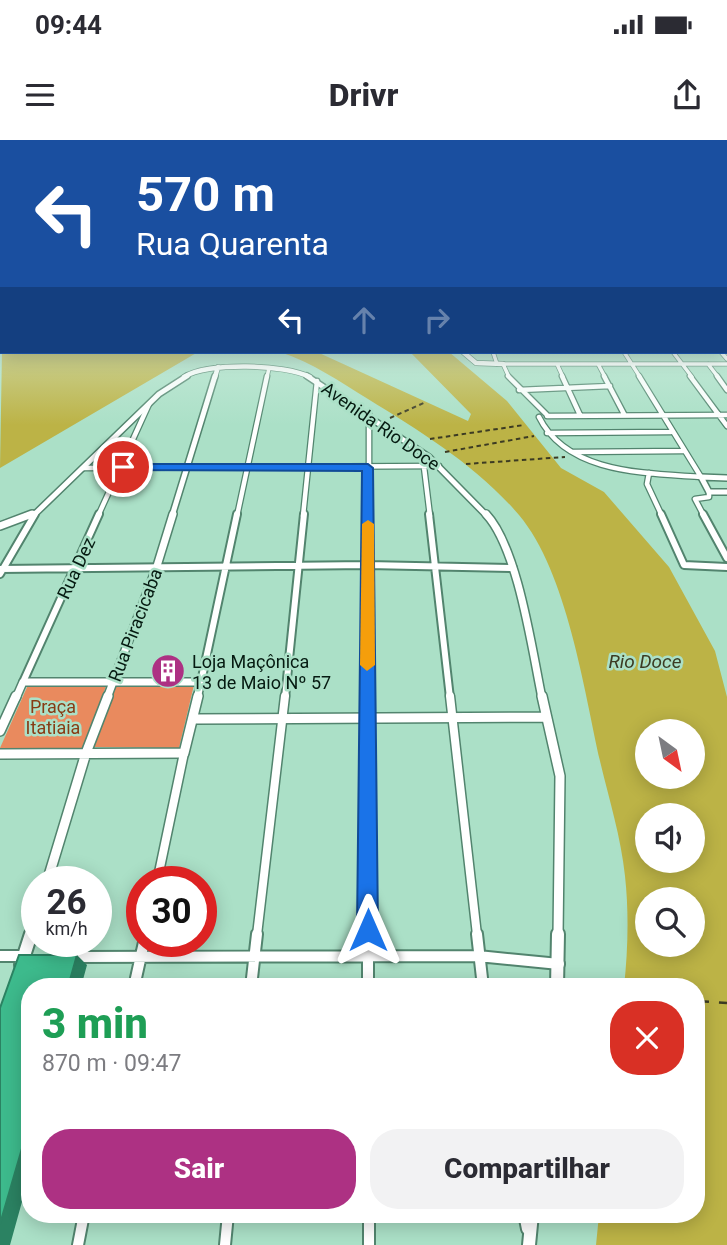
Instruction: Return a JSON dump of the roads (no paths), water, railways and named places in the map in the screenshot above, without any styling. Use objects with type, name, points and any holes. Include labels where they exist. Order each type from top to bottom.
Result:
[{"type":"street","points":[[466,354],[477,363],[500,364],[708,364],[725,358]]},
{"type":"street","points":[[494,354],[519,390],[547,415]]},
{"type":"street","points":[[625,354],[709,492],[709,497],[695,499],[727,558]]},
{"type":"street","points":[[674,354],[727,426]]},
{"type":"street","points":[[557,364],[580,415]]},
{"type":"street","points":[[598,364],[624,414]]},
{"type":"street","points":[[708,364],[727,390]]},
{"type":"street","name":"Avenida Rio Doce","points":[[0,526],[36,513],[149,404],[189,374],[218,367],[269,368],[295,372],[317,381],[429,457],[494,523],[513,568],[560,776],[557,978]]},
{"type":"street","name":"Rua Piracicaba","points":[[52,866],[86,753],[158,566],[218,367]]},
{"type":"street","points":[[160,866],[269,368]]},
{"type":"street","points":[[252,978],[283,719],[306,467],[317,381]]},
{"type":"street","points":[[519,390],[610,386]]},
{"type":"street","name":"Rua Dez","points":[[0,730],[123,467],[149,404]]},
{"type":"street","points":[[537,405],[547,433],[579,457],[649,473],[727,478]]},
{"type":"street","points":[[368,978],[369,414]]},
{"type":"street","points":[[539,415],[727,415]]},
{"type":"street","points":[[547,433],[671,432]]},
{"type":"street","points":[[573,452],[683,451]]},
{"type":"street","points":[[429,457],[424,467],[438,566],[482,978]]},
{"type":"street","points":[[83,468],[439,466]]},
{"type":"street","points":[[649,473],[647,484],[684,565],[727,567]]},
{"type":"street","points":[[709,492],[727,492]]},
{"type":"street","points":[[1,571],[36,513]]},
{"type":"street","points":[[1,571],[158,566],[368,565],[513,568]]},
{"type":"street","points":[[23,682],[201,682]]},
{"type":"street","points":[[193,719],[545,717]]},
{"type":"street","points":[[0,754],[184,753]]},
{"type":"street","points":[[100,957],[254,954],[478,956],[559,964]]},
{"type":"street","points":[[0,956],[21,956]]},
{"type":"street","points":[[16,979],[29,957]]},
{"type":"street","points":[[136,978],[141,958]]},
{"type":"street","points":[[78,1245],[82,1223]]},
{"type":"street","points":[[225,1245],[227,1223]]},
{"type":"street","points":[[369,1223],[369,1245]]},
{"type":"street","points":[[526,1223],[529,1244]]},
{"type":"street","points":[[529,1244],[531,1223]]},
{"type":"water","points":[[2,354],[195,354],[0,468]]},
{"type":"water","name":"Rio Doce","points":[[285,354],[321,354],[468,421],[471,414],[412,354],[451,354],[507,401],[561,468],[604,492],[669,567],[715,651],[727,697],[727,1245],[596,1245],[598,1223],[705,1223],[705,978],[625,978],[627,917],[621,847],[572,633],[550,568],[536,539],[519,515],[485,481],[429,438],[326,373]]},
{"type":"place","name":"Loja Maçônica 13 de Maio Nº 57","points":[[168,671]]},
{"type":"park label","name":"Praça Itatiaia","points":[[53,716]]}]
